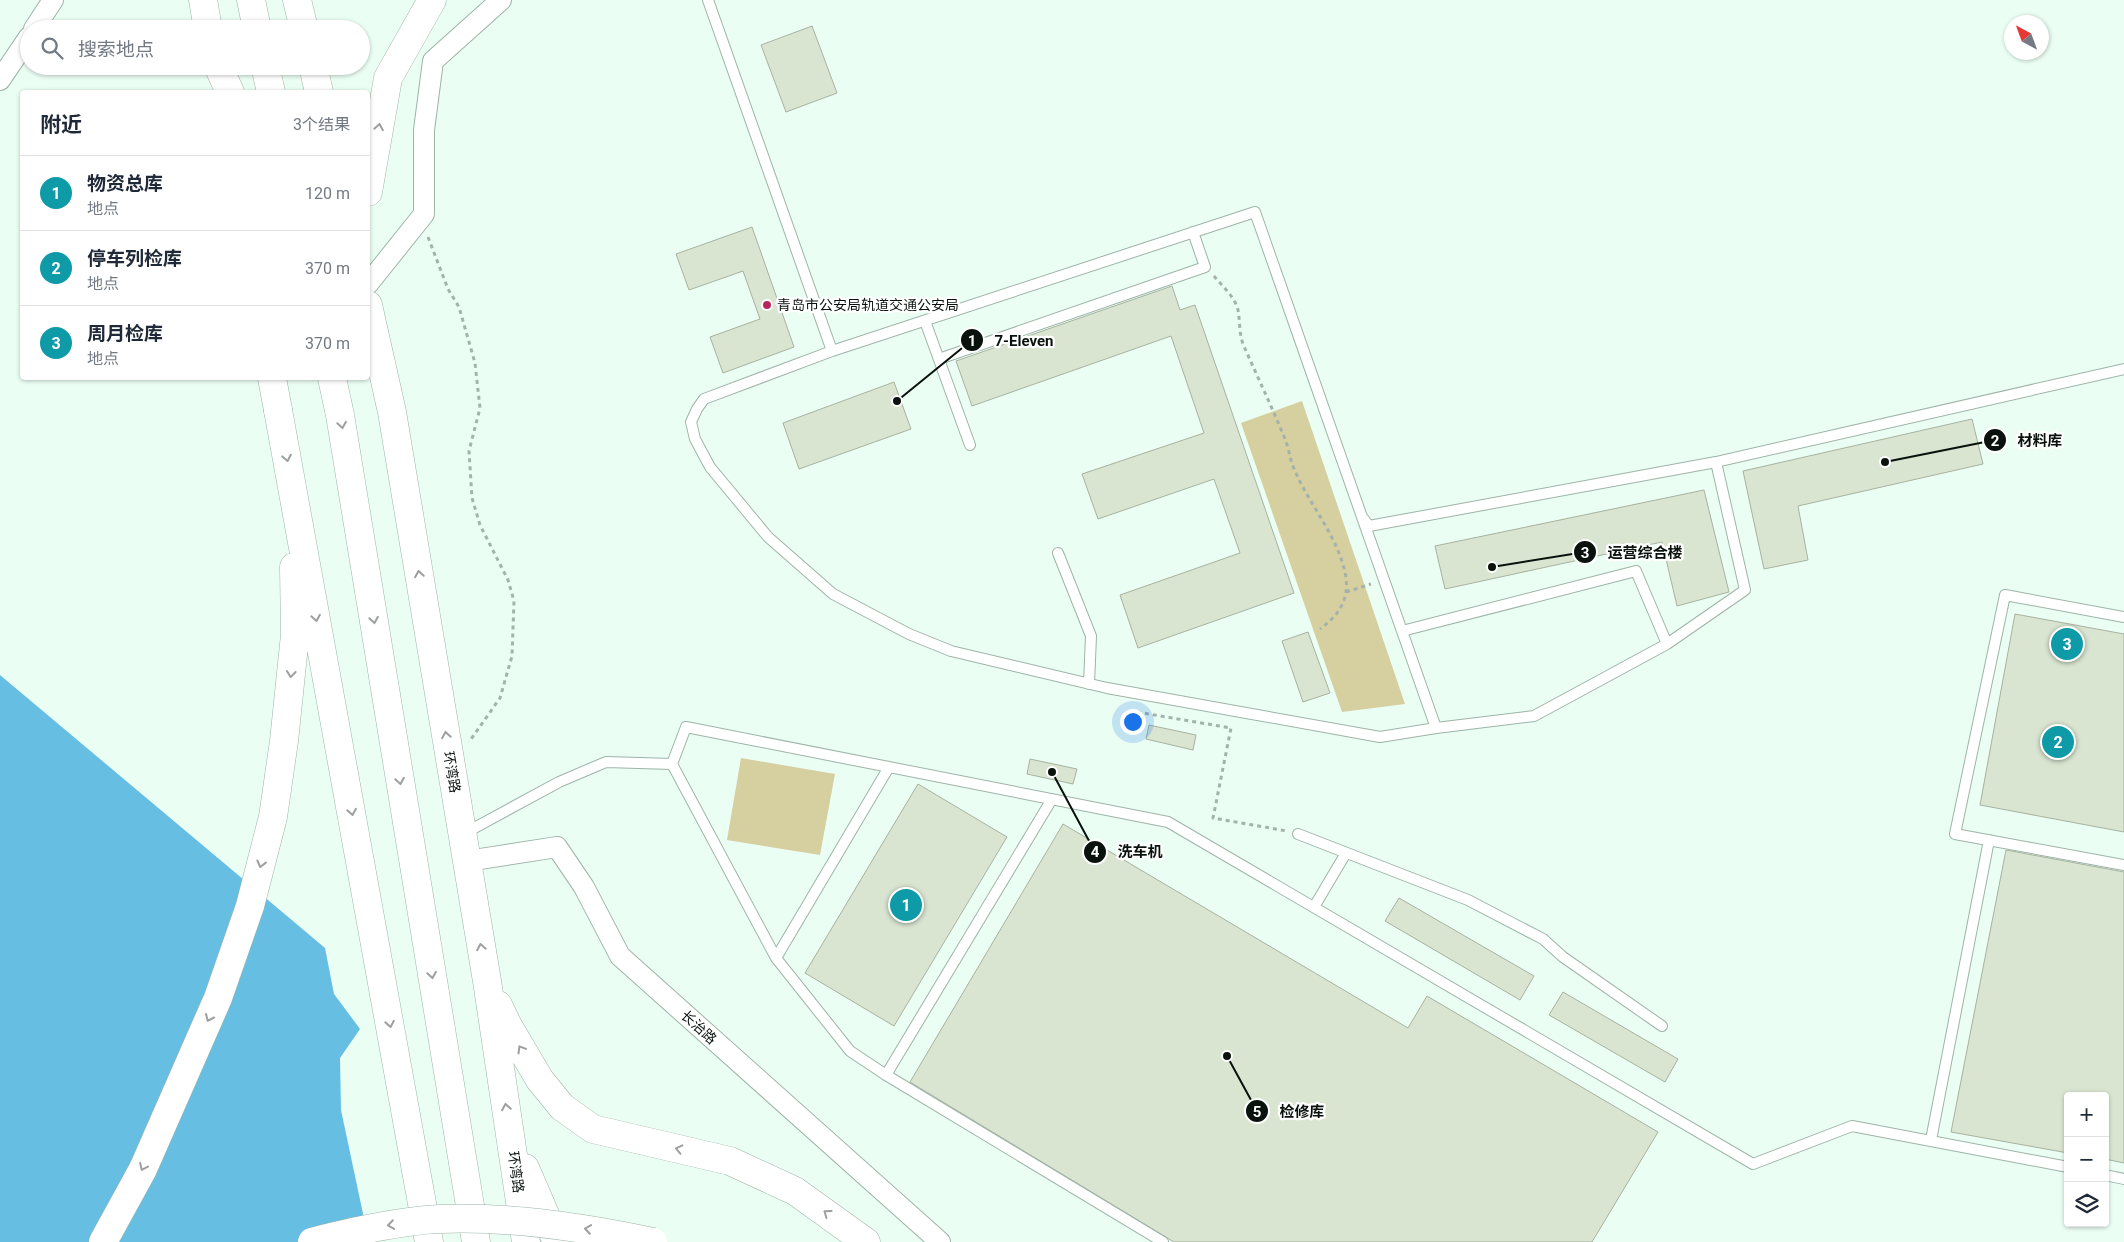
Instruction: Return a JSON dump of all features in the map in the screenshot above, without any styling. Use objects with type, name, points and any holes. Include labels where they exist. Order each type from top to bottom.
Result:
[{"type":"highway","points":[[203,0],[206,20]]},
{"type":"highway","points":[[251,0],[255,20]]},
{"type":"highway","points":[[298,0],[302,20]]},
{"type":"highway","points":[[370,181],[388,78],[432,0]]},
{"type":"highway","points":[[217,75],[220,90]]},
{"type":"highway","points":[[221,75],[229,90]]},
{"type":"highway","points":[[267,75],[271,90]]},
{"type":"highway","points":[[315,75],[319,90]]},
{"type":"highway","name":"环湾路","points":[[370,314],[392,412],[463,834],[526,1242]]},
{"type":"highway","points":[[272,380],[429,1242]]},
{"type":"highway","points":[[332,380],[340,415],[476,1242]]},
{"type":"highway","points":[[103,1242],[143,1169],[218,998],[250,906],[273,817],[284,741],[295,635],[293,486]]},
{"type":"highway","points":[[487,981],[508,1026],[540,1080],[562,1107],[594,1129],[730,1162],[795,1191],[866,1242]]},
{"type":"highway","points":[[510,1135],[557,1242]]},
{"type":"highway","points":[[312,1242],[378,1227],[439,1219],[468,1219],[547,1224],[589,1229],[653,1242]]},
{"type":"street","points":[[40,20],[53,0]]},
{"type":"street","points":[[370,282],[424,214],[424,130],[433,61],[501,0]]},
{"type":"street","points":[[0,80],[20,50]]},
{"type":"street","name":"长治路","points":[[467,861],[557,847],[584,888],[620,956],[940,1242]]},
{"type":"lane","points":[[708,0],[832,352]]},
{"type":"lane","points":[[1436,728],[1255,212],[832,352],[704,399],[697,409],[692,422],[695,439],[710,467],[768,537],[833,594],[909,634],[951,651],[1090,684],[1380,738],[1436,728],[1534,716],[1667,644],[1745,590],[1716,462]]},
{"type":"lane","points":[[940,359],[1205,266],[1193,232]]},
{"type":"lane","points":[[925,321],[970,445]]},
{"type":"lane","points":[[1362,516],[1368,526],[1716,462],[2124,369]]},
{"type":"lane","points":[[1058,553],[1091,636],[1090,684]]},
{"type":"lane","points":[[1402,630],[1636,571],[1667,644]]},
{"type":"lane","points":[[2124,617],[2004,595],[1955,834],[2124,865]]},
{"type":"lane","points":[[1163,1242],[886,1075],[850,1051],[776,958],[672,764],[686,726],[1168,822],[1753,1164],[1852,1126],[2064,1166]]},
{"type":"lane","points":[[463,834],[559,782],[606,762],[672,764]]},
{"type":"lane","points":[[776,958],[889,767]]},
{"type":"lane","points":[[886,1075],[1052,799]]},
{"type":"lane","points":[[1298,834],[1468,900],[1543,939],[1563,957],[1662,1026]]},
{"type":"lane","points":[[1931,1140],[1989,840]]},
{"type":"lane","points":[[1314,907],[1346,853]]},
{"type":"lane","points":[[2109,1176],[2124,1178]]},
{"type":"path","points":[[424,214],[429,242],[448,289],[459,307],[475,362],[480,408],[469,451],[472,498],[480,526],[508,580],[514,601],[512,656],[500,698],[451,767]]},
{"type":"path","points":[[1205,266],[1232,298],[1238,309],[1243,343],[1286,441],[1292,465],[1309,500],[1337,548],[1346,577],[1344,603],[1338,612],[1320,629]]},
{"type":"path","points":[[1346,592],[1384,580]]},
{"type":"path","points":[[1137,712],[1231,728],[1213,818],[1298,834]]},
{"type":"shaded area","points":[[1302,401],[1405,704],[1342,712],[1241,423]]},
{"type":"shaded area","points":[[741,758],[835,774],[820,855],[727,840]]},
{"type":"water","points":[[0,675],[325,948],[334,994],[360,1029],[340,1058],[341,1110],[369,1242],[0,1242]]},
{"type":"building","points":[[812,26],[837,93],[786,112],[761,45]]},
{"type":"building","name":"青岛市公安局轨道交通公安局","points":[[752,227],[794,347],[723,373],[710,337],[760,319],[743,271],[689,290],[676,254]]},
{"type":"building","points":[[1172,286],[1180,310],[1195,305],[1294,593],[1138,648],[1120,595],[1240,553],[1214,479],[1098,519],[1082,474],[1204,433],[1171,336],[972,406],[956,361]]},
{"type":"building","points":[[894,382],[911,429],[799,469],[783,423]]},
{"type":"building","points":[[1972,419],[1983,464],[1798,506],[1808,560],[1764,569],[1743,471]]},
{"type":"building","points":[[1704,490],[1729,592],[1677,606],[1662,542],[1445,589],[1435,546]]},
{"type":"building","points":[[2015,614],[2124,634],[2124,832],[1980,805]]},
{"type":"building","points":[[1308,632],[1330,693],[1303,702],[1282,641]]},
{"type":"building","points":[[1149,725],[1196,735],[1193,750],[1146,739]]},
{"type":"building","points":[[1030,759],[1077,769],[1073,784],[1027,774]]},
{"type":"building","points":[[918,784],[1007,837],[894,1026],[805,973]]},
{"type":"building","points":[[1063,824],[1408,1028],[1427,996],[1658,1132],[1592,1242],[1174,1242],[910,1082]]},
{"type":"building","points":[[2006,850],[2124,872],[2124,1163],[2109,1160],[2109,1092],[2064,1092],[2064,1152],[1951,1132]]},
{"type":"building","points":[[1399,898],[1534,976],[1520,1000],[1385,921]]},
{"type":"building","points":[[1563,992],[1678,1059],[1665,1082],[1549,1015]]},
{"type":"place","name":"青岛市公安局轨道交通公安局","points":[[767,305]]},
{"type":"place","name":"7-Eleven","points":[[897,401]]},
{"type":"place","name":"材料库","points":[[1885,462]]},
{"type":"place","name":"运营综合楼","points":[[1492,567]]},
{"type":"place","name":"周月检库","points":[[2067,644]]},
{"type":"place","name":"停车列检库","points":[[2058,742]]},
{"type":"place","name":"洗车机","points":[[1052,772]]},
{"type":"place","name":"物资总库","points":[[906,905]]},
{"type":"place","name":"检修库","points":[[1227,1056]]}]
